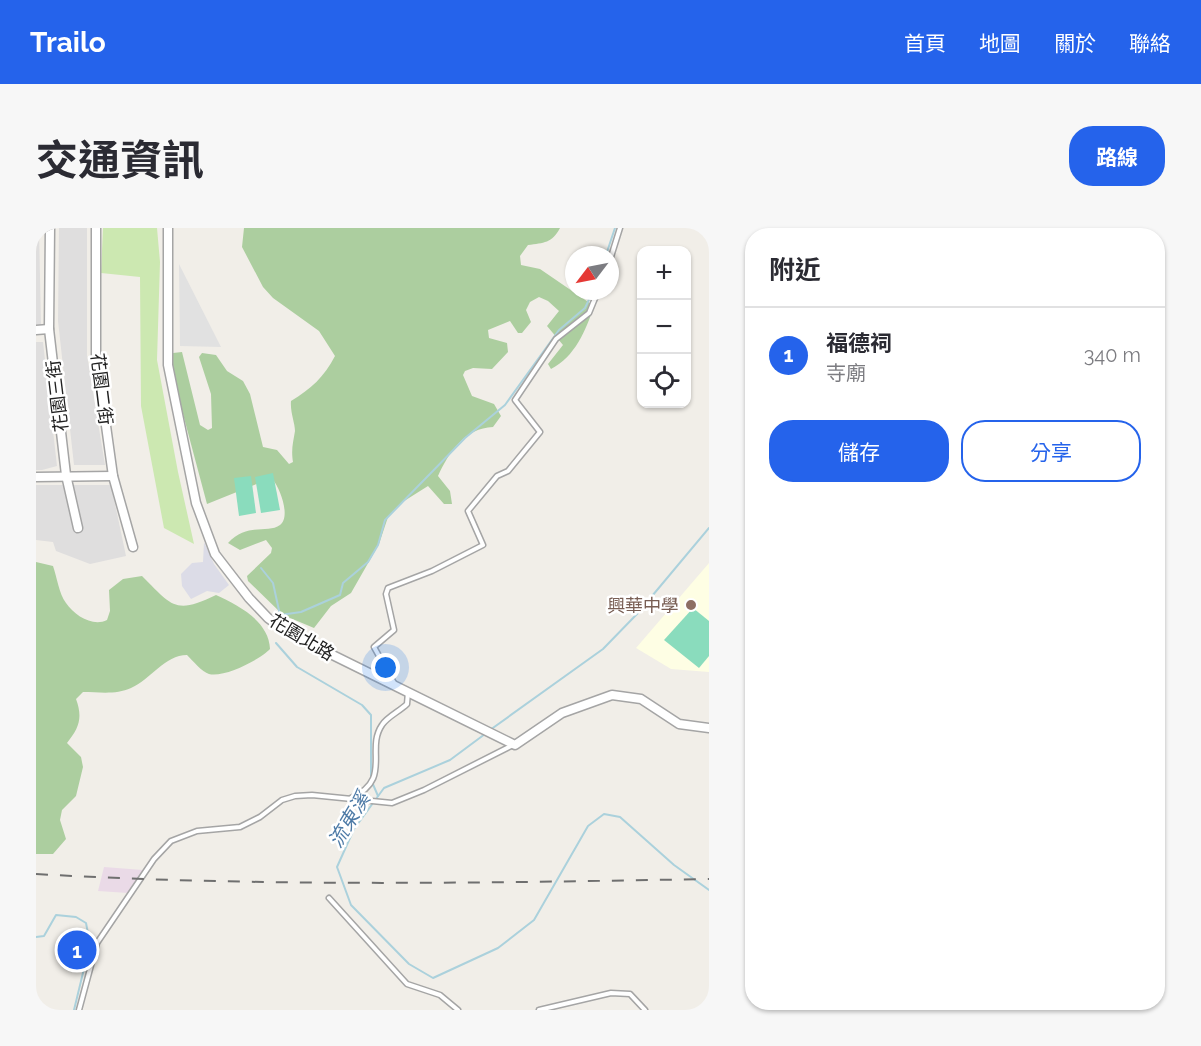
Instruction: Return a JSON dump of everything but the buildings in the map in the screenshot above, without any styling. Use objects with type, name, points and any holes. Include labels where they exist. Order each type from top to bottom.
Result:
[{"type":"street","name":"花園三街","points":[[50,228],[49,329],[66,475],[78,528]]},
{"type":"street","name":"花園二街","points":[[96,228],[96,354],[114,476],[133,547]]},
{"type":"street","name":"花園北路","points":[[168,228],[168,365],[196,503],[215,554],[230,577],[268,618],[318,649],[515,744]]},
{"type":"street","points":[[36,330],[49,329]]},
{"type":"street","points":[[36,477],[114,476]]},
{"type":"street","points":[[515,744],[562,713],[612,696],[641,699],[679,724],[709,728]]},
{"type":"lane","points":[[614,246],[620,228]]},
{"type":"lane","points":[[395,686],[374,647],[394,630],[386,594],[388,588],[432,571],[483,545],[468,511],[497,476],[507,471],[540,432],[514,400],[556,339],[589,313],[594,300]]},
{"type":"lane","points":[[352,798],[374,777],[378,767],[376,746],[381,726],[407,704],[408,692]]},
{"type":"lane","points":[[79,1010],[97,944],[154,859],[171,841],[197,831],[240,827],[260,817],[282,800],[295,796],[352,798],[392,803],[515,744]]},
{"type":"lane","points":[[329,898],[407,984],[440,995],[458,1010]]},
{"type":"lane","points":[[539,1010],[611,993],[630,994],[645,1010]]},
{"type":"shaded area","points":[[36,228],[39,228],[41,325],[36,325]]},
{"type":"shaded area","points":[[59,228],[87,228],[87,355],[105,465],[74,465],[58,321]]},
{"type":"shaded area","points":[[179,264],[221,347],[180,346]]},
{"type":"shaded area","points":[[36,342],[43,342],[57,466],[42,470],[36,470]]},
{"type":"shaded area","points":[[36,485],[111,485],[126,556],[90,564],[56,551],[53,542],[36,540]]},
{"type":"shaded area","points":[[204,542],[214,564],[229,585],[219,593],[207,591],[191,599],[182,586],[181,574],[192,563],[203,562]]},
{"type":"shaded area","name":"興華中學","points":[[709,563],[709,672],[671,669],[636,648]]},
{"type":"shaded area","points":[[104,867],[143,870],[128,893],[98,891]]},
{"type":"green space","points":[[103,228],[157,228],[160,262],[157,360],[194,544],[164,528],[141,406],[140,277],[101,273]]},
{"type":"green space","points":[[244,228],[560,228],[554,237],[547,241],[528,245],[520,256],[521,265],[540,269],[565,286],[565,300],[585,300],[594,306],[573,350],[551,369],[548,364],[563,345],[547,326],[559,311],[548,301],[539,297],[530,302],[526,310],[531,322],[522,333],[518,333],[510,321],[488,330],[489,338],[507,343],[508,352],[492,369],[473,368],[465,371],[463,375],[472,396],[494,404],[501,416],[493,427],[474,432],[459,443],[442,467],[438,476],[450,491],[452,504],[444,504],[428,486],[401,503],[388,517],[379,544],[351,593],[331,606],[314,628],[283,615],[248,581],[247,576],[271,553],[272,548],[266,540],[240,550],[228,543],[250,530],[269,529],[280,525],[285,516],[276,484],[273,480],[264,481],[207,504],[171,369],[173,353],[182,352],[200,425],[208,430],[212,428],[211,394],[199,357],[202,353],[216,355],[227,371],[243,381],[250,394],[263,447],[277,450],[289,464],[293,462],[295,431],[291,401],[316,382],[335,356],[319,331],[273,298],[263,287],[242,247]]},
{"type":"green space","points":[[273,473],[280,510],[261,513],[255,477]]},
{"type":"green space","points":[[251,476],[256,513],[239,516],[234,478]]},
{"type":"green space","points":[[36,562],[53,566],[66,603],[79,616],[90,621],[107,620],[110,611],[109,590],[123,579],[142,576],[160,594],[175,604],[191,605],[216,595],[234,604],[258,622],[268,639],[270,649],[242,667],[216,674],[203,671],[187,655],[179,656],[165,663],[138,684],[125,690],[107,693],[83,692],[76,699],[79,722],[67,743],[81,757],[83,767],[76,796],[62,810],[60,820],[66,839],[53,854],[36,854]]},
{"type":"green space","points":[[693,608],[709,621],[709,656],[699,668],[664,640]]},
{"type":"waterway","points":[[609,246],[615,228]]},
{"type":"waterway","points":[[261,568],[273,583],[280,615],[301,612],[340,595],[343,583],[368,562],[378,545],[385,520],[465,438],[505,405],[559,330],[585,308],[589,300]]},
{"type":"waterway","name":"流東溪","points":[[490,730],[603,649],[637,614],[709,528]]},
{"type":"waterway","points":[[276,643],[297,667],[362,705],[371,715],[371,777]]},
{"type":"waterway","name":"流東溪","points":[[485,734],[450,760],[384,788],[354,829],[337,867],[351,905],[409,964],[433,978],[498,948],[534,920],[588,826],[604,814],[620,817],[674,865],[709,890]]},
{"type":"waterway","points":[[372,782],[378,796]]},
{"type":"waterway","points":[[36,937],[44,936],[56,915],[76,917],[86,923],[90,944],[74,1010]]},
{"type":"railway","points":[[36,874],[288,882],[457,883],[709,879]]},
{"type":"place","name":"興華中學","points":[[691,605]]},
{"type":"place","name":"福德祠","points":[[77,950]]}]
